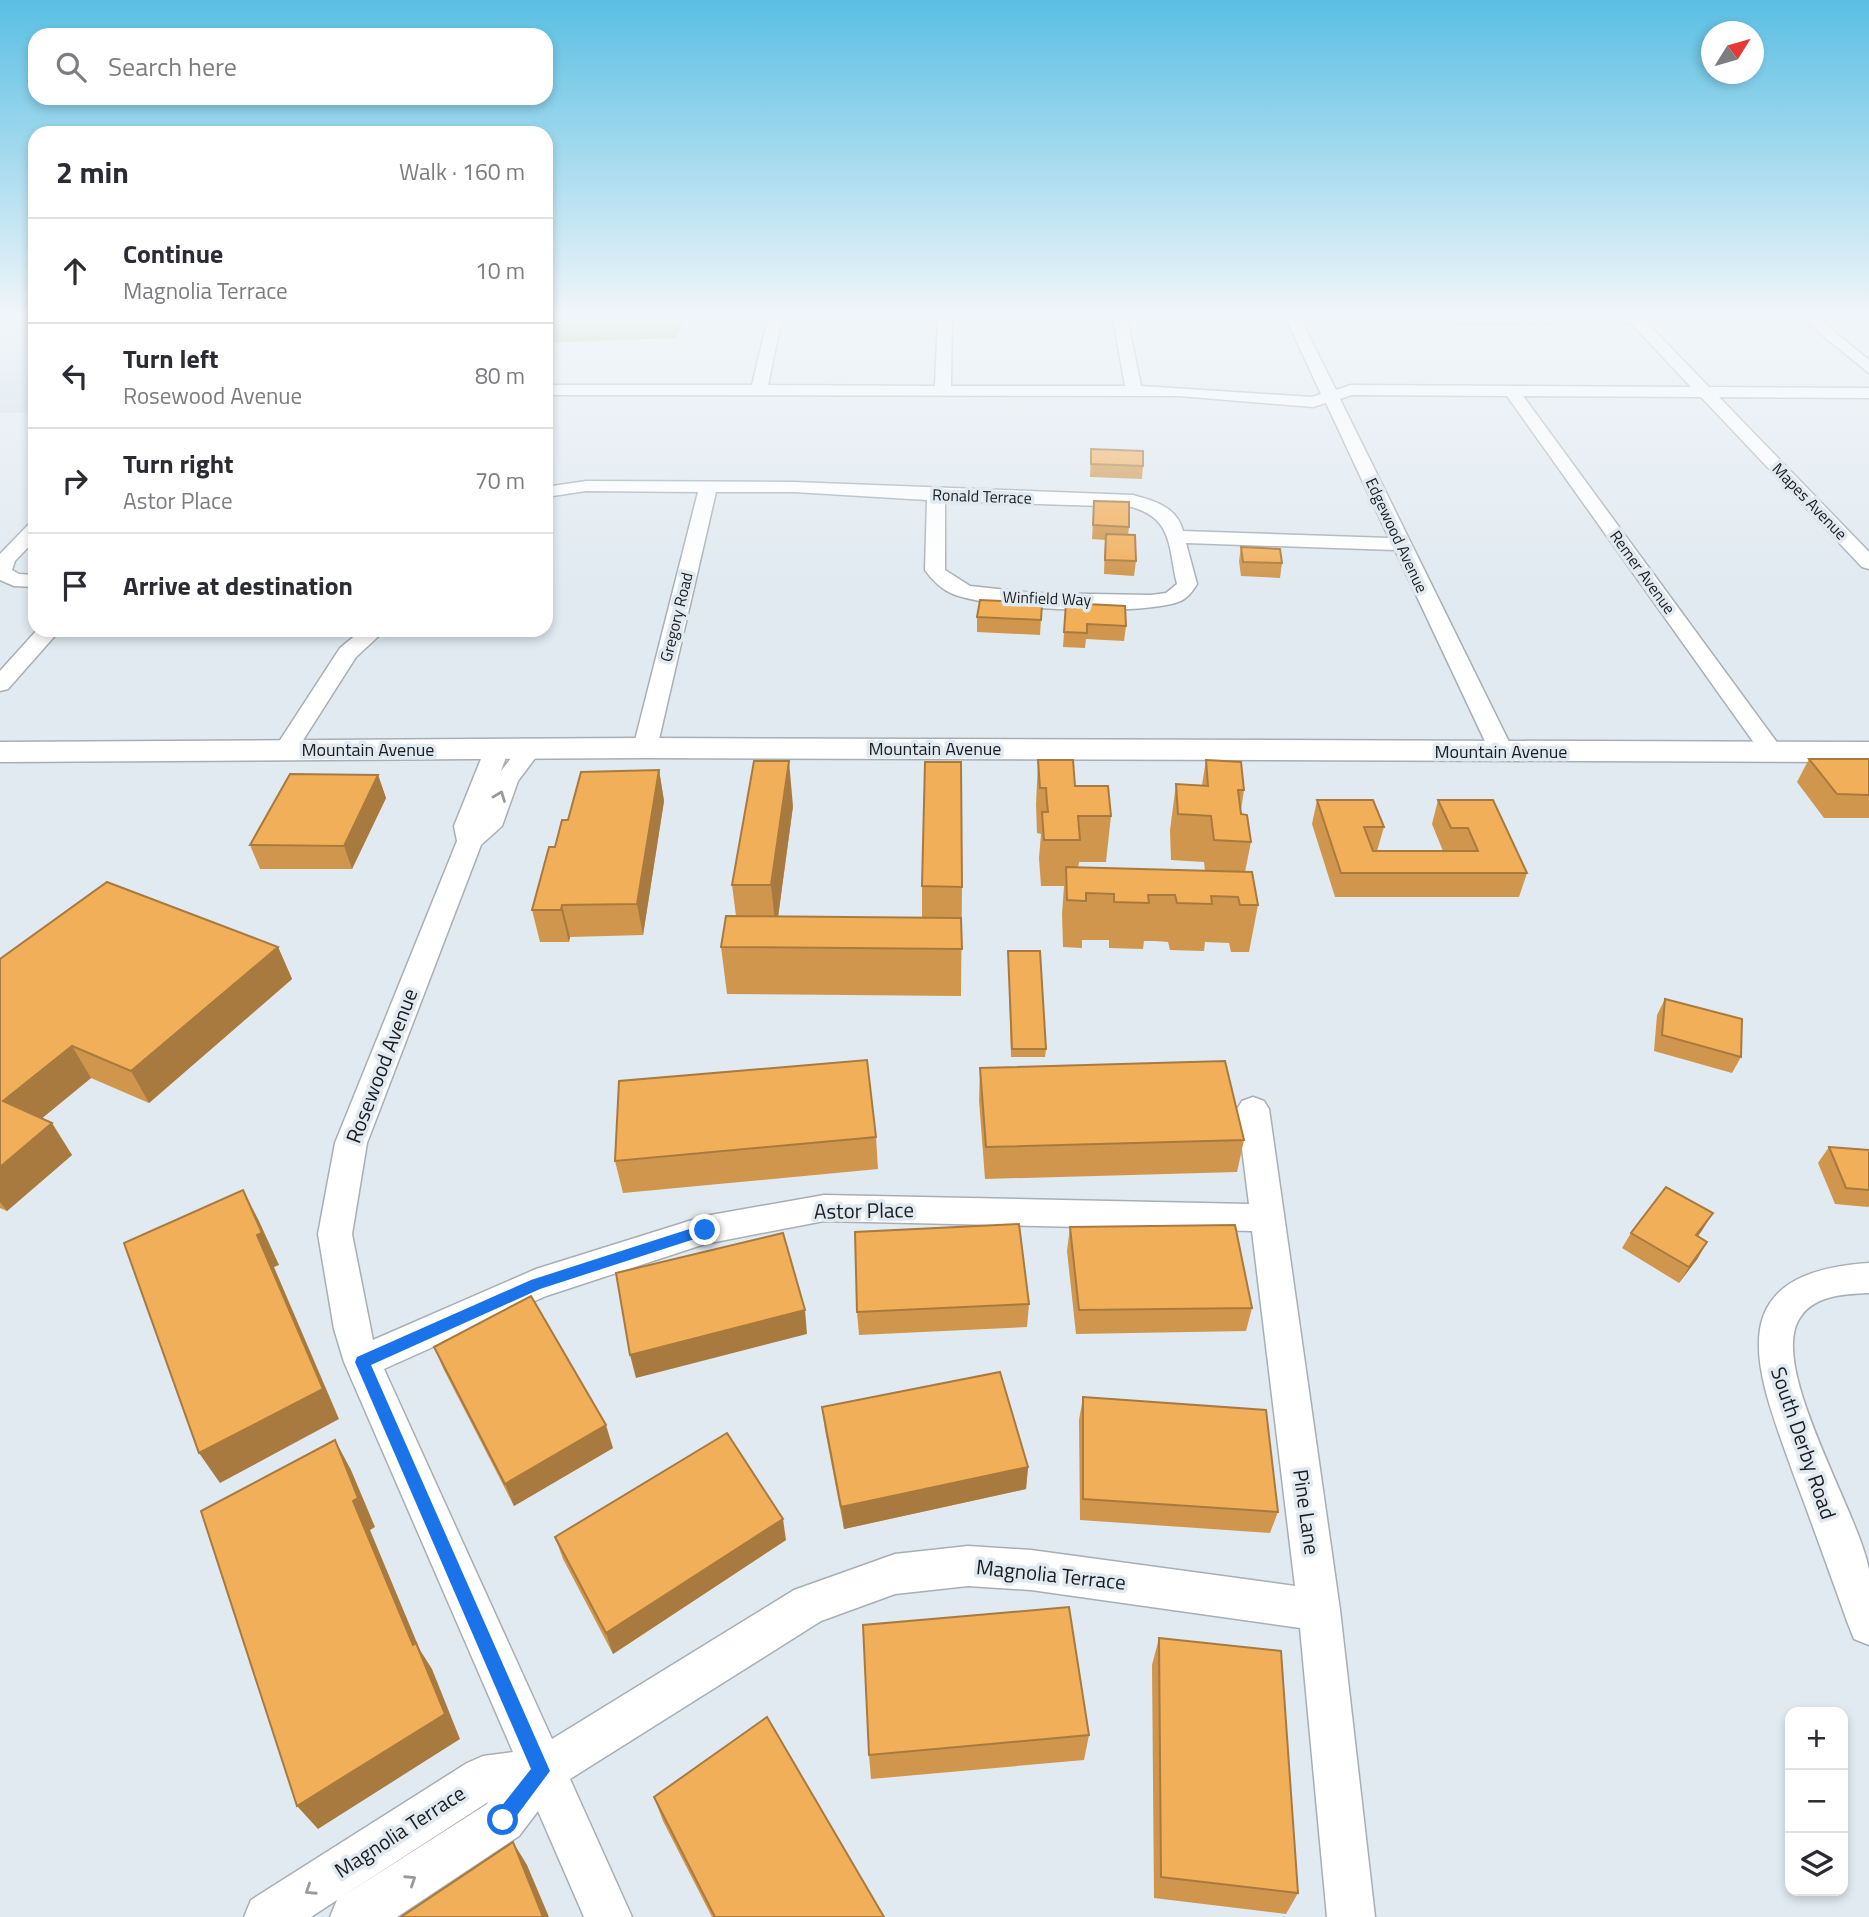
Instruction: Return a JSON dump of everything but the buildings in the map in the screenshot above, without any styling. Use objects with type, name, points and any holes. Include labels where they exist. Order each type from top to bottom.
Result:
[{"type":"street","name":"Edgewood Avenue","points":[[1338,407],[1502,752]]},
{"type":"street","name":"Remer Avenue","points":[[1523,407],[1772,752]]},
{"type":"street","name":"Mapes Avenue","points":[[1720,407],[1869,563]]},
{"type":"street","name":"Ronald Terrace","points":[[553,491],[586,486],[846,488],[936,495],[1133,501],[1165,514],[1175,537]]},
{"type":"street","name":"Gregory Road","points":[[645,748],[708,486]]},
{"type":"street","name":"Winfield Way","points":[[936,495],[935,570],[950,585],[986,596],[1164,600],[1176,596],[1186,584],[1175,537]]},
{"type":"street","points":[[28,536],[6,559],[1,572],[14,580],[28,581]]},
{"type":"street","points":[[1175,537],[1401,544]]},
{"type":"street","points":[[0,684],[43,637]]},
{"type":"street","points":[[285,751],[348,653],[366,637]]},
{"type":"street","name":"Mountain Avenue","points":[[0,752],[645,748],[1869,752]]},
{"type":"street","name":"Rosewood Avenue","points":[[470,841],[467,826],[498,749]]},
{"type":"street","name":"Rosewood Avenue","points":[[530,749],[506,779],[488,826],[470,841],[351,1143],[335,1234],[352,1329],[362,1362],[608,1917]]},
{"type":"street","name":"Pine Lane","points":[[1253,1109],[1265,1218],[1319,1610],[1350,1917]]},
{"type":"street","name":"Astor Place","points":[[362,1362],[536,1284],[705,1230],[824,1208],[1265,1218]]},
{"type":"street","name":"South Derby Road","points":[[1869,1278],[1828,1282],[1806,1291],[1789,1304],[1778,1322],[1773,1343],[1775,1368],[1783,1394],[1869,1624]]},
{"type":"street","name":"Magnolia Terrace","points":[[354,1917],[503,1820],[541,1771],[809,1605],[895,1574],[968,1566],[1031,1570],[1319,1610]]},
{"type":"street","name":"Magnolia Terrace","points":[[268,1917],[483,1779],[541,1771]]},
{"type":"shaded area","points":[[0,407],[28,407],[28,413],[0,413]]},
{"type":"route","points":[[503,1820],[541,1771],[362,1362],[536,1284],[705,1230]]}]
